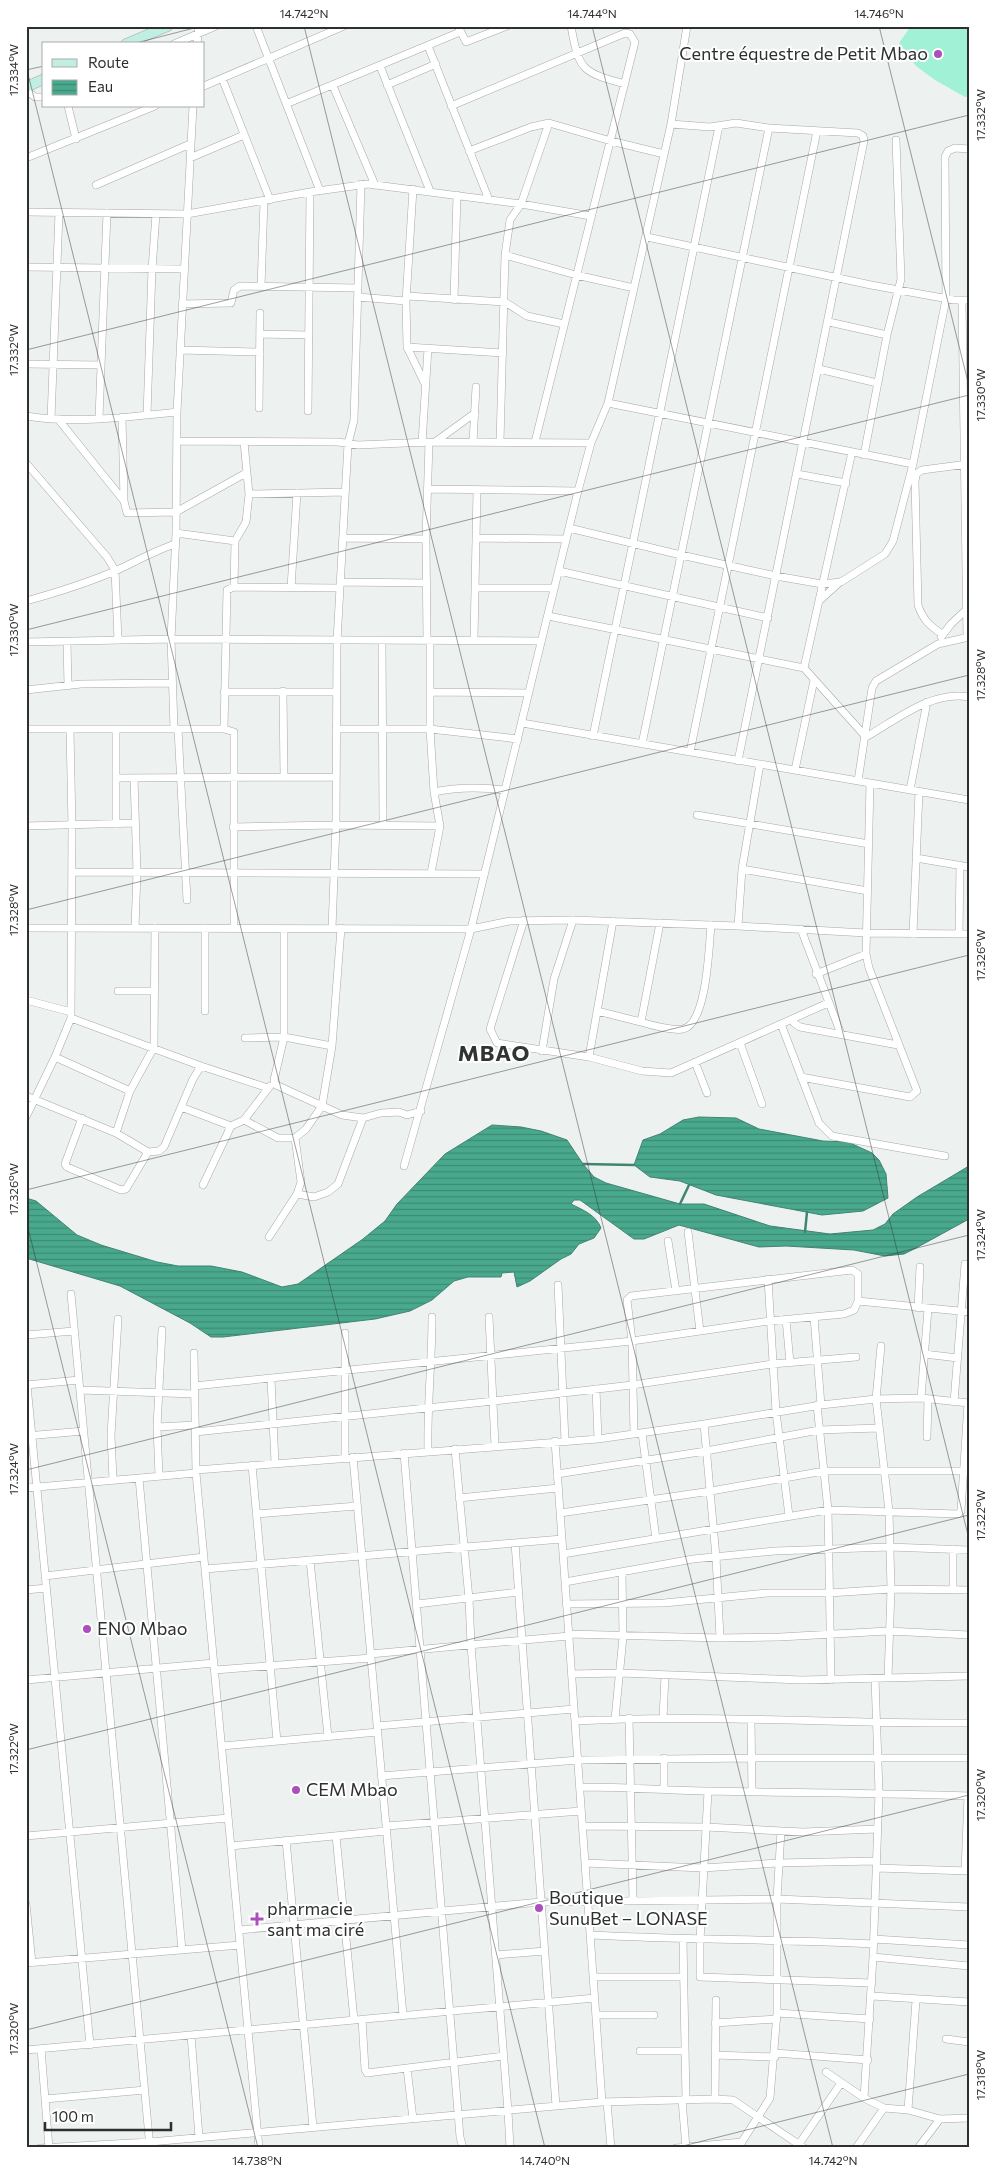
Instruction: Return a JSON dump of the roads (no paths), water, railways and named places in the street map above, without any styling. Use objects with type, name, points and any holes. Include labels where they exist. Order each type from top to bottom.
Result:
[{"type":"street","points":[[131,42],[168,26]]},
{"type":"street","points":[[193,26],[198,30]]},
{"type":"street","points":[[177,42],[198,30],[216,26]]},
{"type":"street","points":[[256,26],[320,190]]},
{"type":"street","points":[[205,86],[344,26]]},
{"type":"street","points":[[286,104],[428,46],[459,29],[466,42],[507,26]]},
{"type":"street","points":[[571,26],[580,64],[594,75],[625,84]]},
{"type":"street","points":[[404,1166],[471,929],[578,491],[591,443],[608,403],[671,124],[688,26]]},
{"type":"street","points":[[451,106],[625,33],[630,34],[635,42],[535,442]]},
{"type":"street","points":[[428,46],[489,200]]},
{"type":"street","points":[[388,85],[436,64]]},
{"type":"street","points":[[380,66],[430,191]]},
{"type":"street","points":[[222,78],[267,201],[260,287]]},
{"type":"street","points":[[42,80],[26,89],[35,97],[42,97]]},
{"type":"street","points":[[333,86],[375,186]]},
{"type":"street","points":[[68,108],[76,139]]},
{"type":"street","points":[[26,158],[150,108]]},
{"type":"street","points":[[187,900],[184,872],[182,776],[178,762],[172,683],[171,639],[176,533],[177,412],[193,108]]},
{"type":"street","points":[[469,151],[531,127],[549,123],[610,141],[664,154]]},
{"type":"street","points":[[500,442],[505,255],[510,220],[521,204],[549,123]]},
{"type":"street","points":[[671,124],[698,127],[736,123],[769,128],[858,133],[864,141],[829,322],[738,760]]},
{"type":"street","points":[[593,736],[719,126]]},
{"type":"street","points":[[642,744],[769,128]]},
{"type":"street","points":[[690,752],[817,131]]},
{"type":"street","points":[[190,158],[244,135]]},
{"type":"street","points":[[864,454],[901,267],[896,140]]},
{"type":"street","points":[[96,185],[190,144]]},
{"type":"street","points":[[819,601],[841,582],[885,554],[894,541],[913,464],[946,299],[946,157],[948,150],[955,148],[969,149]]},
{"type":"street","points":[[26,212],[187,214],[361,184],[430,191],[591,216]]},
{"type":"street","points":[[332,928],[336,824],[337,641],[348,444],[354,420],[361,184]]},
{"type":"street","points":[[413,190],[407,299],[407,347],[424,384]]},
{"type":"street","points":[[308,411],[310,192]]},
{"type":"street","points":[[454,300],[457,196]]},
{"type":"street","points":[[59,212],[53,365],[54,419],[124,501]]},
{"type":"street","points":[[99,418],[107,213]]},
{"type":"street","points":[[147,415],[152,269],[156,214]]},
{"type":"street","points":[[647,237],[946,299],[966,300],[968,637],[938,644],[876,681],[872,688],[866,738],[858,781]]},
{"type":"street","points":[[505,255],[576,275],[634,288]]},
{"type":"street","points":[[26,266],[184,270]]},
{"type":"street","points":[[182,304],[228,304],[233,300],[236,287],[358,288]]},
{"type":"street","points":[[358,297],[505,302],[528,316],[564,324]]},
{"type":"street","points":[[259,408],[260,313]]},
{"type":"street","points":[[829,322],[887,335]]},
{"type":"street","points":[[260,334],[309,335]]},
{"type":"street","points":[[407,347],[503,353]]},
{"type":"street","points":[[428,348],[424,384],[429,443],[426,539],[430,729],[434,792],[440,826],[431,874]]},
{"type":"street","points":[[180,350],[260,352]]},
{"type":"street","points":[[26,364],[101,364]]},
{"type":"street","points":[[819,369],[877,383]]},
{"type":"street","points":[[473,442],[476,387]]},
{"type":"street","points":[[608,403],[913,464]]},
{"type":"street","points":[[26,416],[54,419],[99,418],[177,412]]},
{"type":"street","points":[[429,443],[475,413]]},
{"type":"street","points":[[122,417],[124,501],[125,511],[129,514],[176,512],[246,473]]},
{"type":"street","points":[[176,441],[348,444],[358,446],[473,442],[591,443]]},
{"type":"street","points":[[234,587],[235,541],[246,522],[249,494],[244,442]]},
{"type":"street","points":[[804,668],[852,452]]},
{"type":"street","points":[[26,463],[107,557],[115,570],[118,640]]},
{"type":"street","points":[[942,634],[930,626],[922,616],[918,605],[916,474],[922,470],[967,464]]},
{"type":"street","points":[[798,474],[846,483]]},
{"type":"street","points":[[427,490],[578,491]]},
{"type":"street","points":[[474,640],[477,490]]},
{"type":"street","points":[[249,494],[346,492]]},
{"type":"street","points":[[290,588],[297,493]]},
{"type":"street","points":[[569,528],[776,576],[822,584],[841,582]]},
{"type":"street","points":[[176,533],[235,541]]},
{"type":"street","points":[[343,538],[426,539]]},
{"type":"street","points":[[476,538],[566,539]]},
{"type":"street","points":[[26,601],[54,594],[175,544]]},
{"type":"street","points":[[559,571],[768,618]]},
{"type":"street","points":[[224,729],[227,590],[234,587],[290,588],[427,583]]},
{"type":"street","points":[[475,588],[554,588]]},
{"type":"street","points":[[938,644],[942,634],[967,609]]},
{"type":"street","points":[[548,616],[804,668],[866,738]]},
{"type":"street","points":[[26,642],[171,639],[541,641]]},
{"type":"street","points":[[382,641],[383,825]]},
{"type":"street","points":[[67,642],[68,686]]},
{"type":"street","points":[[795,770],[814,680]]},
{"type":"street","points":[[26,690],[68,686],[172,683]]},
{"type":"street","points":[[283,691],[284,776]]},
{"type":"street","points":[[224,692],[336,692]]},
{"type":"street","points":[[430,692],[529,692]]},
{"type":"street","points":[[866,738],[927,702],[959,696],[969,697]]},
{"type":"street","points":[[910,790],[927,702]]},
{"type":"street","points":[[522,723],[969,800]]},
{"type":"street","points":[[26,729],[176,728],[231,730],[235,736],[233,777],[234,928]]},
{"type":"street","points":[[116,729],[116,824]]},
{"type":"street","points":[[336,729],[430,729],[518,740]]},
{"type":"street","points":[[26,1117],[55,1057],[71,1015],[72,826],[70,730]]},
{"type":"street","points":[[738,926],[742,869],[760,764]]},
{"type":"street","points":[[116,778],[182,776],[336,777]]},
{"type":"street","points":[[134,778],[137,872],[135,928]]},
{"type":"street","points":[[801,1077],[910,1097],[917,1091],[898,1045],[866,954],[870,783]]},
{"type":"street","points":[[434,792],[449,789],[485,788],[504,790]]},
{"type":"street","points":[[913,934],[919,792]]},
{"type":"street","points":[[696,815],[869,844]]},
{"type":"street","points":[[26,826],[135,823]]},
{"type":"street","points":[[233,827],[336,824],[440,826]]},
{"type":"street","points":[[916,858],[969,867]]},
{"type":"street","points":[[959,934],[960,865]]},
{"type":"street","points":[[742,869],[868,891]]},
{"type":"street","points":[[72,872],[483,874]]},
{"type":"street","points":[[524,920],[490,1029],[497,1044],[589,1057],[642,1071],[671,1073],[828,1003]]},
{"type":"street","points":[[26,928],[471,929],[510,921],[573,920],[866,933],[969,934]]},
{"type":"street","points":[[542,1051],[554,979],[573,920]]},
{"type":"street","points":[[589,1057],[614,921]]},
{"type":"street","points":[[641,1022],[660,923]]},
{"type":"street","points":[[597,1011],[682,1030],[692,1025],[702,1004],[711,925]]},
{"type":"street","points":[[116,1133],[130,1091],[154,1047],[155,928]]},
{"type":"street","points":[[205,928],[205,1011]]},
{"type":"street","points":[[244,1120],[278,1138],[295,1138],[306,1129],[322,1106],[332,1046],[341,928]]},
{"type":"street","points":[[203,1185],[231,1126],[244,1120],[274,1080],[284,1037],[284,929]]},
{"type":"street","points":[[800,929],[840,1034]]},
{"type":"street","points":[[816,974],[866,954]]},
{"type":"street","points":[[118,991],[155,991]]},
{"type":"street","points":[[26,1000],[71,1015],[201,1066],[268,1088]]},
{"type":"street","points":[[792,1019],[797,1026],[898,1045]]},
{"type":"street","points":[[781,1024],[819,1123],[826,1132],[832,1136],[945,1156]]},
{"type":"street","points":[[246,1038],[284,1037],[332,1046]]},
{"type":"street","points":[[740,1043],[762,1104]]},
{"type":"street","points":[[55,1057],[130,1091]]},
{"type":"street","points":[[695,1062],[707,1093]]},
{"type":"street","points":[[26,1096],[116,1133],[148,1152],[160,1151],[164,1147],[193,1079],[201,1066]]},
{"type":"street","points":[[274,1080],[279,1087],[342,1114],[363,1118],[381,1113],[399,1112],[407,1115],[421,1111]]},
{"type":"street","points":[[181,1107],[231,1126]]},
{"type":"street","points":[[82,1118],[65,1164],[67,1167],[121,1190],[126,1189],[148,1152]]},
{"type":"street","points":[[298,1194],[314,1197],[328,1192],[338,1184],[363,1118]]},
{"type":"street","points":[[269,1237],[298,1194],[301,1182],[295,1138]]},
{"type":"street","points":[[688,1232],[700,1331]]},
{"type":"street","points":[[668,1241],[676,1291]]},
{"type":"street","points":[[954,1402],[965,1312],[965,1264]]},
{"type":"street","points":[[918,1308],[920,1267]]},
{"type":"street","points":[[194,1386],[632,1341],[769,1321],[850,1312],[856,1307],[858,1301],[858,1274],[852,1270],[629,1297],[632,1341],[634,1434]]},
{"type":"street","points":[[768,1279],[769,1321],[776,1412],[789,1516]]},
{"type":"street","points":[[558,1284],[565,1441]]},
{"type":"street","points":[[71,1294],[150,2145]]},
{"type":"street","points":[[858,1301],[965,1312]]},
{"type":"street","points":[[927,1437],[924,1354],[928,1309]]},
{"type":"street","points":[[428,1451],[432,1317]]},
{"type":"street","points":[[489,1317],[495,1446]]},
{"type":"street","points":[[814,1317],[819,1430],[828,1510],[830,1548],[829,1634],[831,1680]]},
{"type":"street","points":[[113,1480],[111,1435],[118,1319]]},
{"type":"street","points":[[786,1320],[790,1363]]},
{"type":"street","points":[[159,1476],[157,1427],[162,1330]]},
{"type":"street","points":[[26,1335],[74,1331]]},
{"type":"street","points":[[345,1333],[344,1416],[362,1556],[403,2016]]},
{"type":"street","points":[[881,1346],[876,1399],[889,1511],[888,1678]]},
{"type":"street","points":[[194,1353],[196,1471],[259,2148]]},
{"type":"street","points":[[924,1354],[958,1358]]},
{"type":"street","points":[[157,1427],[195,1428],[273,1425],[632,1385],[772,1364],[856,1357]]},
{"type":"street","points":[[271,1379],[275,1463]]},
{"type":"street","points":[[79,1380],[26,1385],[29,1436],[45,1576],[90,2045]]},
{"type":"street","points":[[596,1389],[598,1439]]},
{"type":"street","points":[[80,1390],[194,1394]]},
{"type":"street","points":[[26,1488],[275,1463],[598,1439],[819,1405],[876,1399],[925,1398],[968,1403],[966,1471],[961,1511],[958,1514],[828,1510],[563,1554]]},
{"type":"street","points":[[704,1424],[714,1530],[720,1638]]},
{"type":"street","points":[[557,1474],[706,1451],[819,1430],[879,1428]]},
{"type":"street","points":[[29,1436],[84,1431]]},
{"type":"street","points":[[642,1432],[656,1539]]},
{"type":"street","points":[[555,1441],[593,1977],[610,2148]]},
{"type":"street","points":[[455,1449],[469,1599],[510,2148]]},
{"type":"street","points":[[404,1453],[463,2148]]},
{"type":"street","points":[[252,1465],[277,1741]]},
{"type":"street","points":[[560,1513],[824,1471],[966,1471]]},
{"type":"street","points":[[139,1478],[182,1950]]},
{"type":"street","points":[[459,1498],[558,1488]]},
{"type":"street","points":[[256,1514],[357,1506]]},
{"type":"street","points":[[205,1569],[562,1539]]},
{"type":"street","points":[[515,1543],[556,2106]]},
{"type":"street","points":[[565,1582],[685,1560],[716,1557],[830,1548],[969,1550]]},
{"type":"street","points":[[952,1590],[954,1550]]},
{"type":"street","points":[[45,1576],[204,1557]]},
{"type":"street","points":[[310,1560],[328,1737]]},
{"type":"street","points":[[615,1719],[623,1637],[622,1573]]},
{"type":"street","points":[[26,1590],[46,1588]]},
{"type":"street","points":[[566,1604],[622,1604],[768,1593],[829,1593],[890,1589],[969,1590]]},
{"type":"street","points":[[417,1604],[519,1592]]},
{"type":"street","points":[[26,1680],[156,1668],[270,1666],[320,1662],[420,1649],[569,1635],[720,1638],[888,1631],[969,1635]]},
{"type":"street","points":[[572,1674],[620,1673],[831,1680],[969,1676]]},
{"type":"street","points":[[663,1719],[665,1675]]},
{"type":"street","points":[[864,2098],[874,1957],[879,1792],[875,1679]]},
{"type":"street","points":[[222,1746],[328,1737],[426,1721],[574,1709]]},
{"type":"street","points":[[629,1718],[633,1900]]},
{"type":"street","points":[[575,1721],[629,1718],[878,1724],[969,1723]]},
{"type":"street","points":[[751,1721],[752,1791]]},
{"type":"street","points":[[381,1776],[578,1760],[664,1758],[969,1758]]},
{"type":"street","points":[[664,1758],[664,1789]]},
{"type":"street","points":[[580,1786],[708,1791],[879,1792],[968,1796],[967,1871],[876,1865],[778,1863],[704,1868],[585,1863]]},
{"type":"street","points":[[708,1791],[700,1941],[700,1977],[872,1983]]},
{"type":"street","points":[[231,1846],[336,1836],[435,1822],[581,1811]]},
{"type":"street","points":[[26,1836],[228,1818]]},
{"type":"street","points":[[582,1826],[706,1827],[803,1832],[877,1830]]},
{"type":"street","points":[[676,2148],[740,2145],[770,2098],[775,2055],[778,1939],[777,1899],[781,1831]]},
{"type":"street","points":[[336,1836],[344,1920],[367,2073],[455,2064],[504,2056]]},
{"type":"street","points":[[286,1840],[313,2128]]},
{"type":"street","points":[[239,1930],[541,1902],[589,1903],[633,1900],[702,1902],[777,1899],[969,1907]]},
{"type":"street","points":[[26,1904],[29,1963],[240,1945]]},
{"type":"street","points":[[590,1935],[700,1941],[778,1939],[969,1944]]},
{"type":"street","points":[[683,1940],[686,2147]]},
{"type":"street","points":[[496,1955],[545,1951]]},
{"type":"street","points":[[874,1957],[969,1966]]},
{"type":"street","points":[[593,1977],[683,1978]]},
{"type":"street","points":[[872,1996],[969,2002]]},
{"type":"street","points":[[26,2050],[595,1998]]},
{"type":"street","points":[[714,2099],[716,2000]]},
{"type":"street","points":[[908,2110],[916,2000]]},
{"type":"street","points":[[596,2015],[654,2015]]},
{"type":"street","points":[[715,2023],[776,2016],[870,2019]]},
{"type":"street","points":[[191,2035],[199,2137]]},
{"type":"street","points":[[946,2039],[969,2042]]},
{"type":"street","points":[[41,2049],[49,2148]]},
{"type":"street","points":[[640,2051],[685,2051]]},
{"type":"street","points":[[715,2055],[775,2055],[868,2060]]},
{"type":"street","points":[[407,2068],[413,2119]]},
{"type":"street","points":[[826,2072],[864,2098],[884,2108],[908,2110],[940,2119],[969,2118]]},
{"type":"street","points":[[40,2148],[150,2145],[199,2137],[605,2102],[714,2099],[734,2100],[760,2116],[800,2147],[841,2083]]},
{"type":"street","points":[[45,2099],[145,2090]]},
{"type":"street","points":[[856,2148],[884,2108]]},
{"type":"street","points":[[918,2148],[940,2119]]},
{"type":"water","points":[[699,1117],[736,1118],[759,1129],[823,1141],[848,1142],[872,1153],[879,1160],[886,1174],[888,1198],[863,1211],[822,1215],[716,1195],[680,1181],[650,1177],[634,1165],[643,1140],[660,1134],[683,1120]]},
{"type":"water","points":[[492,1125],[521,1127],[541,1131],[567,1140],[594,1177],[606,1183],[680,1204],[704,1204],[770,1226],[830,1234],[873,1230],[885,1224],[893,1214],[917,1197],[969,1166],[969,1219],[904,1254],[885,1256],[854,1250],[786,1246],[759,1247],[679,1225],[644,1239],[634,1239],[580,1200],[574,1200],[571,1204],[592,1216],[601,1228],[594,1238],[579,1244],[571,1254],[530,1281],[517,1287],[514,1272],[502,1273],[501,1277],[468,1277],[454,1281],[432,1300],[410,1311],[375,1319],[223,1337],[211,1337],[190,1323],[120,1286],[26,1258],[26,1198],[36,1201],[77,1235],[101,1245],[157,1262],[178,1266],[211,1266],[242,1272],[282,1287],[298,1284],[363,1239],[385,1221],[397,1204],[445,1154]]},
{"type":"waterway","points":[[583,1164],[634,1165]]},
{"type":"waterway","points":[[680,1204],[689,1185]]},
{"type":"waterway","points":[[805,1232],[807,1212]]},
{"type":"place","name":"Centre équestre de Petit Mbao","points":[[938,54]]},
{"type":"place","name":"ENO Mbao","points":[[87,1629]]},
{"type":"place","name":"CEM Mbao","points":[[296,1790]]},
{"type":"place","name":"Boutique SunuBet – LONASE","points":[[539,1908]]},
{"type":"place","name":"pharmacie sant ma ciré","points":[[257,1919]]},
{"type":"district","name":"MBAO","points":[[494,1053]]}]
